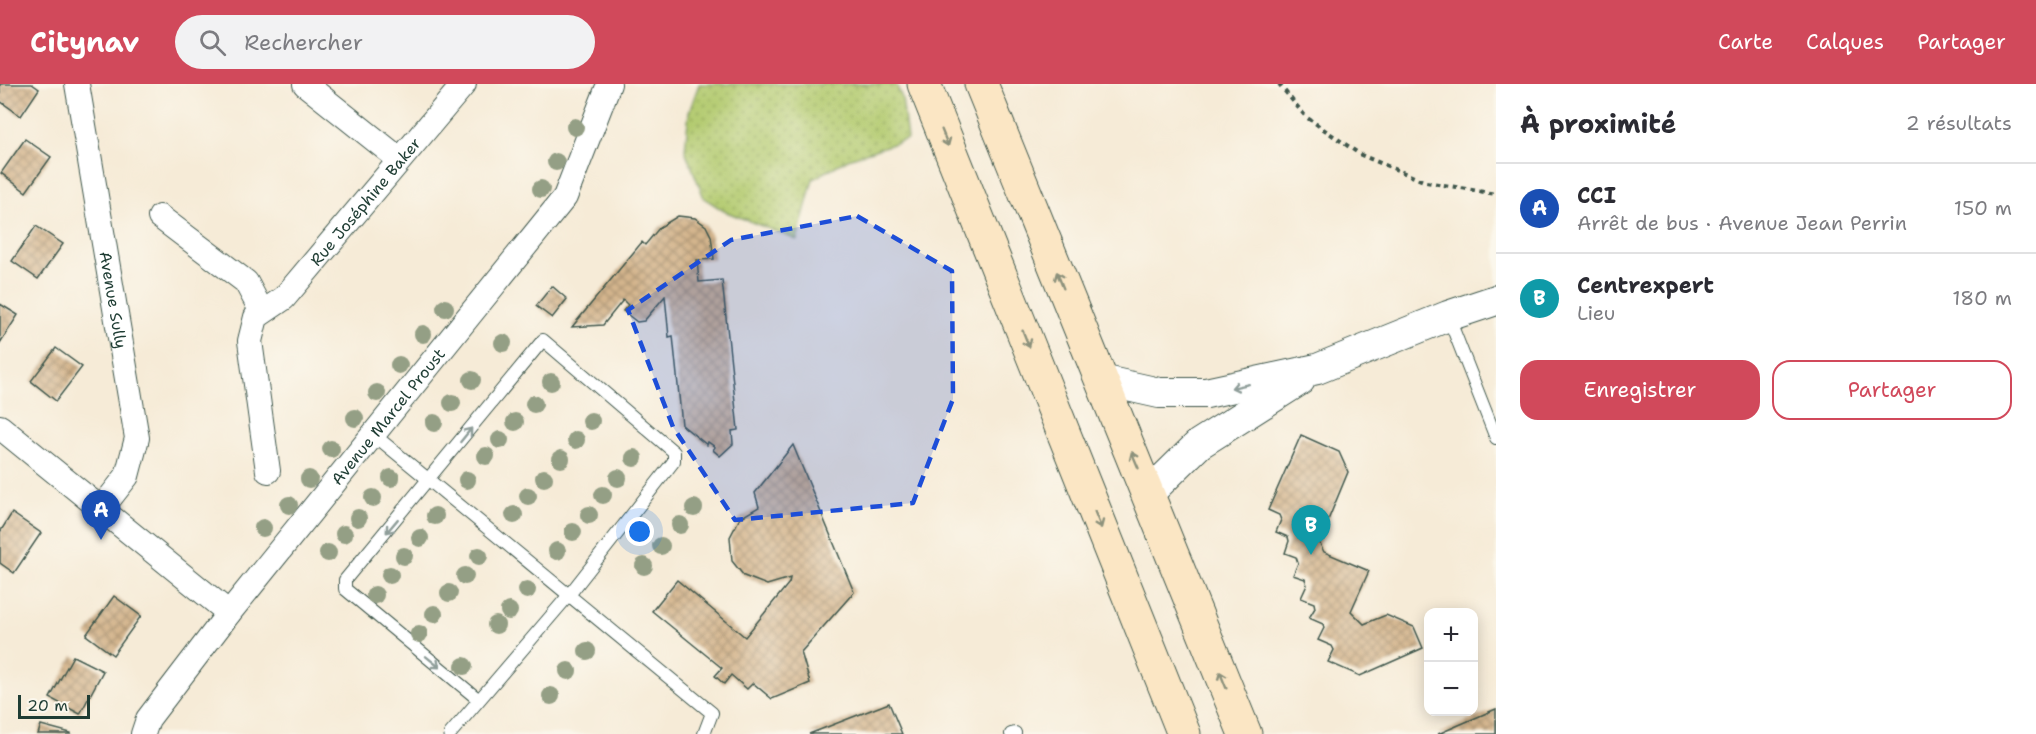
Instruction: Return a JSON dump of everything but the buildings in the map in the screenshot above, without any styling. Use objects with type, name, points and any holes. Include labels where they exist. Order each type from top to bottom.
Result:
[{"type":"main road","points":[[924,84],[1184,734]]},
{"type":"main road","points":[[981,84],[1245,734]]},
{"type":"street","name":"Avenue Sully","points":[[77,84],[137,438],[127,476],[102,508]]},
{"type":"street","points":[[305,84],[399,159]]},
{"type":"street","name":"Rue Joséphine Baker","points":[[262,312],[284,298],[464,84]]},
{"type":"street","name":"Avenue Marcel Proust","points":[[143,734],[147,719],[229,613],[565,197],[609,84]]},
{"type":"street","points":[[160,217],[246,282],[262,312],[256,316],[250,341],[268,471]]},
{"type":"street","points":[[1101,380],[1159,393],[1206,393],[1317,369],[1449,316],[1496,300]]},
{"type":"street","points":[[1149,493],[1199,444],[1317,369]]},
{"type":"street","points":[[4,439],[102,508],[229,613]]},
{"type":"lane","points":[[1449,316],[1496,438]]},
{"type":"lane","points":[[450,734],[569,595],[674,461],[674,452],[543,340],[430,481],[345,580],[345,589],[479,700]]},
{"type":"lane","points":[[373,434],[712,713],[704,734]]},
{"type":"path","points":[[1278,84],[1306,117],[1361,155],[1426,182],[1496,194]]},
{"type":"highlighted area","points":[[857,216],[952,271],[953,399],[913,503],[735,520],[673,427],[628,310],[731,240]]},
{"type":"green space","points":[[699,84],[896,84],[902,98],[907,139],[848,159],[813,179],[797,240],[724,211],[704,198],[685,150],[689,112]]},
{"type":"place","name":"CCI","points":[[101,540]]},
{"type":"place","name":"Centrexpert","points":[[1311,555]]}]
